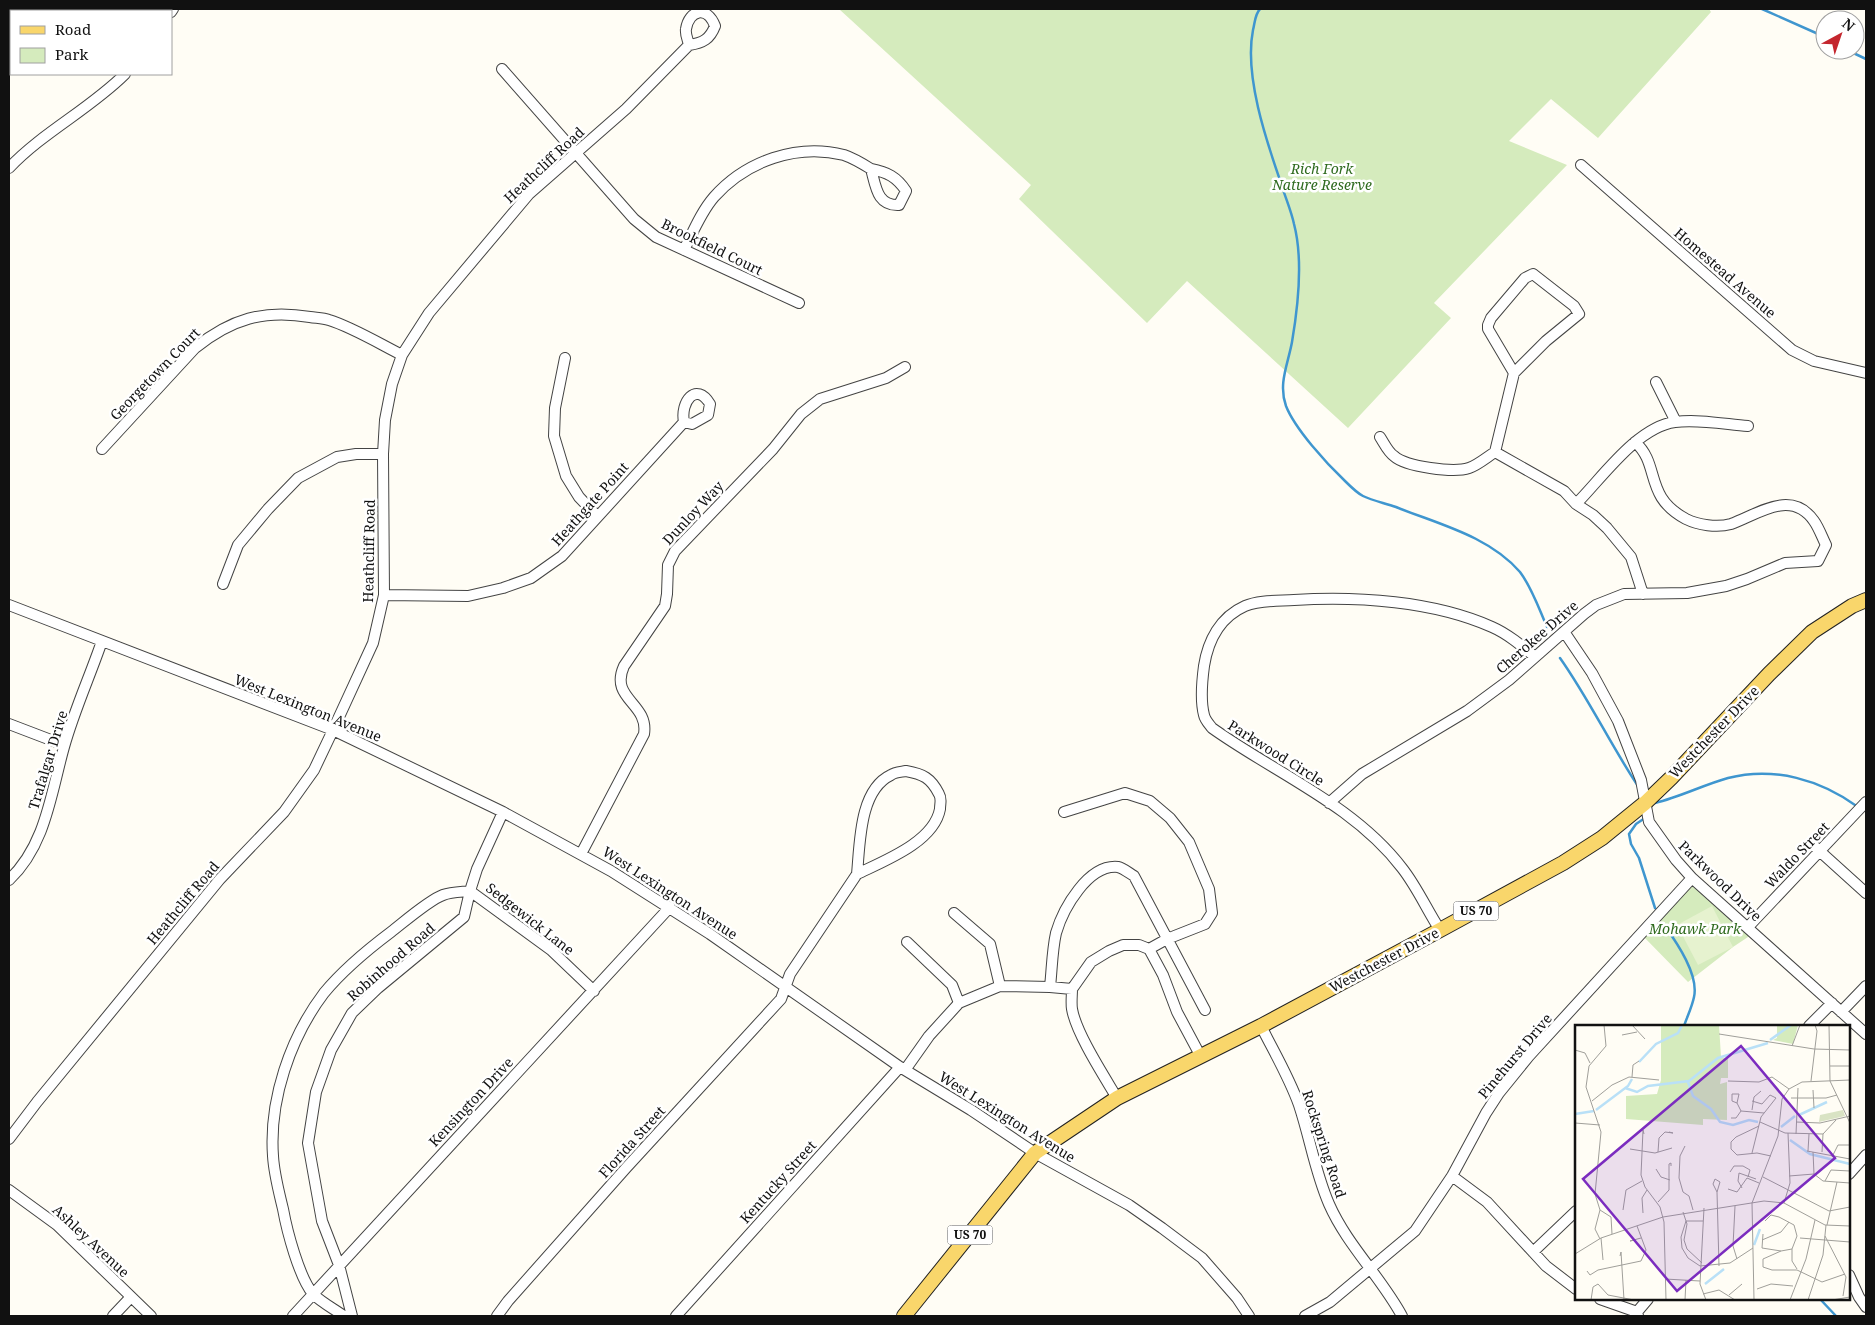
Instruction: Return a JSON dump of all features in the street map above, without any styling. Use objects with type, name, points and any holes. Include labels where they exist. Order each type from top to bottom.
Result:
[{"type":"main road","name":"Westchester Drive","points":[[904,1316],[1035,1153],[1117,1098],[1260,1026],[1563,864],[1602,838],[1645,803],[1812,632],[1852,606],[1866,600]]},
{"type":"street","name":"Heathcliff Road","points":[[9,1139],[37,1102],[220,879],[290,804],[314,770],[374,643],[384,595],[383,454],[386,418],[392,384],[402,355],[429,313],[523,201],[626,109],[689,45]]},
{"type":"street","name":"Brookfield Court","points":[[502,69],[634,219],[656,237],[799,304]]},
{"type":"street","points":[[9,168],[19,157],[83,110],[124,75]]},
{"type":"street","points":[[684,250],[699,219],[714,197],[737,175],[765,160],[792,153],[824,152],[846,156],[871,169]]},
{"type":"street","name":"Homestead Avenue","points":[[1582,165],[1792,350],[1814,361],[1866,373]]},
{"type":"street","points":[[1380,437],[1394,456],[1421,466],[1460,470],[1471,468],[1495,452],[1514,373],[1546,341],[1579,314],[1574,306],[1537,275],[1533,274],[1526,278],[1491,318],[1488,325],[1488,329],[1514,373]]},
{"type":"street","name":"Georgetown Court","points":[[102,449],[195,348],[213,334],[236,321],[269,313],[295,314],[329,320],[402,355]]},
{"type":"street","points":[[565,358],[555,408],[554,436],[566,476],[579,497],[597,516]]},
{"type":"street","name":"Dunloy Way","points":[[581,854],[644,734],[644,719],[622,690],[620,676],[624,666],[665,606],[668,565],[675,551],[773,448],[811,405],[820,398],[886,378],[905,367]]},
{"type":"street","points":[[1656,382],[1676,422]]},
{"type":"street","name":"Heathgate Point","points":[[384,595],[468,596],[503,588],[531,578],[562,556],[684,422]]},
{"type":"street","points":[[1576,504],[1634,442],[1667,423],[1704,422],[1748,426]]},
{"type":"street","name":"Cherokee Drive","points":[[1329,803],[1362,774],[1467,711],[1510,680],[1584,614],[1596,606],[1624,594],[1687,593],[1726,586],[1754,577],[1785,563],[1818,562],[1826,545],[1814,521],[1799,509],[1790,505],[1774,506],[1730,524],[1720,526],[1696,523],[1684,518],[1666,505],[1658,494],[1641,448],[1634,442]]},
{"type":"street","points":[[1495,452],[1564,491],[1576,504],[1592,514],[1607,528],[1631,557],[1643,594]]},
{"type":"street","points":[[223,584],[238,545],[268,509],[298,478],[337,457],[356,454],[383,454]]},
{"type":"street","name":"Parkwood Circle","points":[[1440,930],[1402,867],[1363,828],[1329,803],[1212,728],[1204,716],[1201,683],[1206,654],[1212,636],[1233,613],[1257,602],[1311,599],[1360,600],[1396,603],[1472,619],[1505,634],[1535,657]]},
{"type":"street","name":"West Lexington Avenue","points":[[9,605],[333,730],[504,812],[581,854],[670,907],[903,1068],[971,1110],[1035,1153],[1129,1205],[1202,1258],[1237,1298],[1249,1316]]},
{"type":"street","name":"Parkwood Drive","points":[[1564,633],[1592,673],[1614,713],[1641,780],[1649,822],[1676,860],[1692,878],[1866,1034]]},
{"type":"street","name":"Trafalgar Drive","points":[[9,880],[26,859],[39,837],[51,799],[64,745],[102,641]]},
{"type":"street","points":[[9,724],[64,745]]},
{"type":"street","points":[[906,770],[920,773],[934,783],[941,798],[938,816],[927,832],[903,851],[857,874],[862,819],[875,788],[891,774],[906,770]]},
{"type":"street","points":[[1064,812],[1125,793],[1150,801],[1170,818],[1189,842],[1209,889],[1212,913],[1204,924],[1148,949]]},
{"type":"street","name":"Waldo Street","points":[[1748,927],[1817,849],[1866,802]]},
{"type":"street","name":"Robinhood Road","points":[[352,1316],[339,1265],[322,1221],[308,1143],[316,1092],[331,1050],[352,1013],[378,988],[464,917],[477,869],[504,812]]},
{"type":"street","points":[[1817,849],[1866,893]]},
{"type":"street","points":[[1050,987],[1053,946],[1064,914],[1082,885],[1090,876],[1100,870],[1120,867],[1134,876],[1205,1010]]},
{"type":"street","name":"Florida Street","points":[[497,1316],[508,1301],[619,1176],[781,1000],[790,974],[857,874]]},
{"type":"street","name":"Pinehurst Drive","points":[[1305,1316],[1330,1302],[1415,1231],[1452,1176],[1486,1113],[1499,1094],[1529,1056],[1692,878]]},
{"type":"street","name":"Robinhood Road","points":[[344,1316],[314,1295],[307,1284],[293,1247],[285,1218],[273,1157],[274,1122],[279,1089],[288,1060],[304,1024],[344,971],[372,946],[444,894],[470,891]]},
{"type":"street","name":"Sedgewick Lane","points":[[470,891],[551,950],[594,991]]},
{"type":"street","name":"Kensington Drive","points":[[293,1316],[670,907]]},
{"type":"street","points":[[954,913],[990,944],[1000,986]]},
{"type":"street","points":[[907,942],[952,985],[959,1003],[1000,986],[1072,989]]},
{"type":"street","points":[[1117,1098],[1091,1052],[1072,1010],[1072,989],[1091,962],[1109,951],[1123,945],[1139,945],[1148,949],[1163,975],[1177,1012],[1200,1055]]},
{"type":"street","points":[[1841,1012],[1866,986]]},
{"type":"street","name":"Kentucky Street","points":[[676,1316],[903,1068],[959,1003]]},
{"type":"street","points":[[1810,1025],[1832,1003]]},
{"type":"street","name":"Rockspring Road","points":[[1260,1026],[1286,1074],[1299,1105],[1322,1187],[1330,1206],[1354,1246],[1402,1316]]},
{"type":"street","points":[[1850,1173],[1866,1155]]},
{"type":"street","points":[[1452,1176],[1487,1202],[1546,1266],[1575,1289]]},
{"type":"street","name":"Ashley Avenue","points":[[9,1190],[57,1225],[150,1316]]},
{"type":"street","points":[[1534,1252],[1575,1212]]},
{"type":"street","points":[[1850,1277],[1863,1295],[1866,1306]]},
{"type":"street","points":[[113,1316],[131,1297]]},
{"type":"street","points":[[1602,1300],[1637,1314],[1647,1300]]},
{"type":"green space","name":"Rich Fork Nature Reserve","points":[[839,9],[1709,9],[1711,12],[1598,138],[1551,99],[1509,141],[1567,165],[1434,303],[1451,318],[1348,428],[1187,281],[1147,323],[1019,199],[1031,185]]},
{"type":"green space","name":"Mohawk Park","points":[[1692,878],[1754,933],[1688,982],[1641,934]]},
{"type":"green space","points":[[1712,906],[1733,947],[1698,965],[1677,925]]},
{"type":"waterway","points":[[1260,9],[1255,18],[1251,48],[1254,87],[1263,128],[1293,219],[1297,237],[1299,283],[1292,342],[1283,382],[1284,398],[1290,415],[1312,446],[1358,493],[1462,532],[1493,549],[1507,560],[1520,572],[1528,585],[1547,627]]},
{"type":"waterway","points":[[1762,9],[1815,33]]},
{"type":"waterway","points":[[1560,658],[1638,786]]},
{"type":"waterway","points":[[1655,803],[1728,778],[1763,774],[1780,775],[1813,783],[1829,789],[1858,807]]},
{"type":"waterway","points":[[1645,818],[1636,824],[1629,834],[1655,908]]},
{"type":"waterway","points":[[1665,926],[1686,960],[1695,988],[1691,1008],[1684,1025]]},
{"type":"waterway","points":[[1821,1300],[1836,1316]]}]
